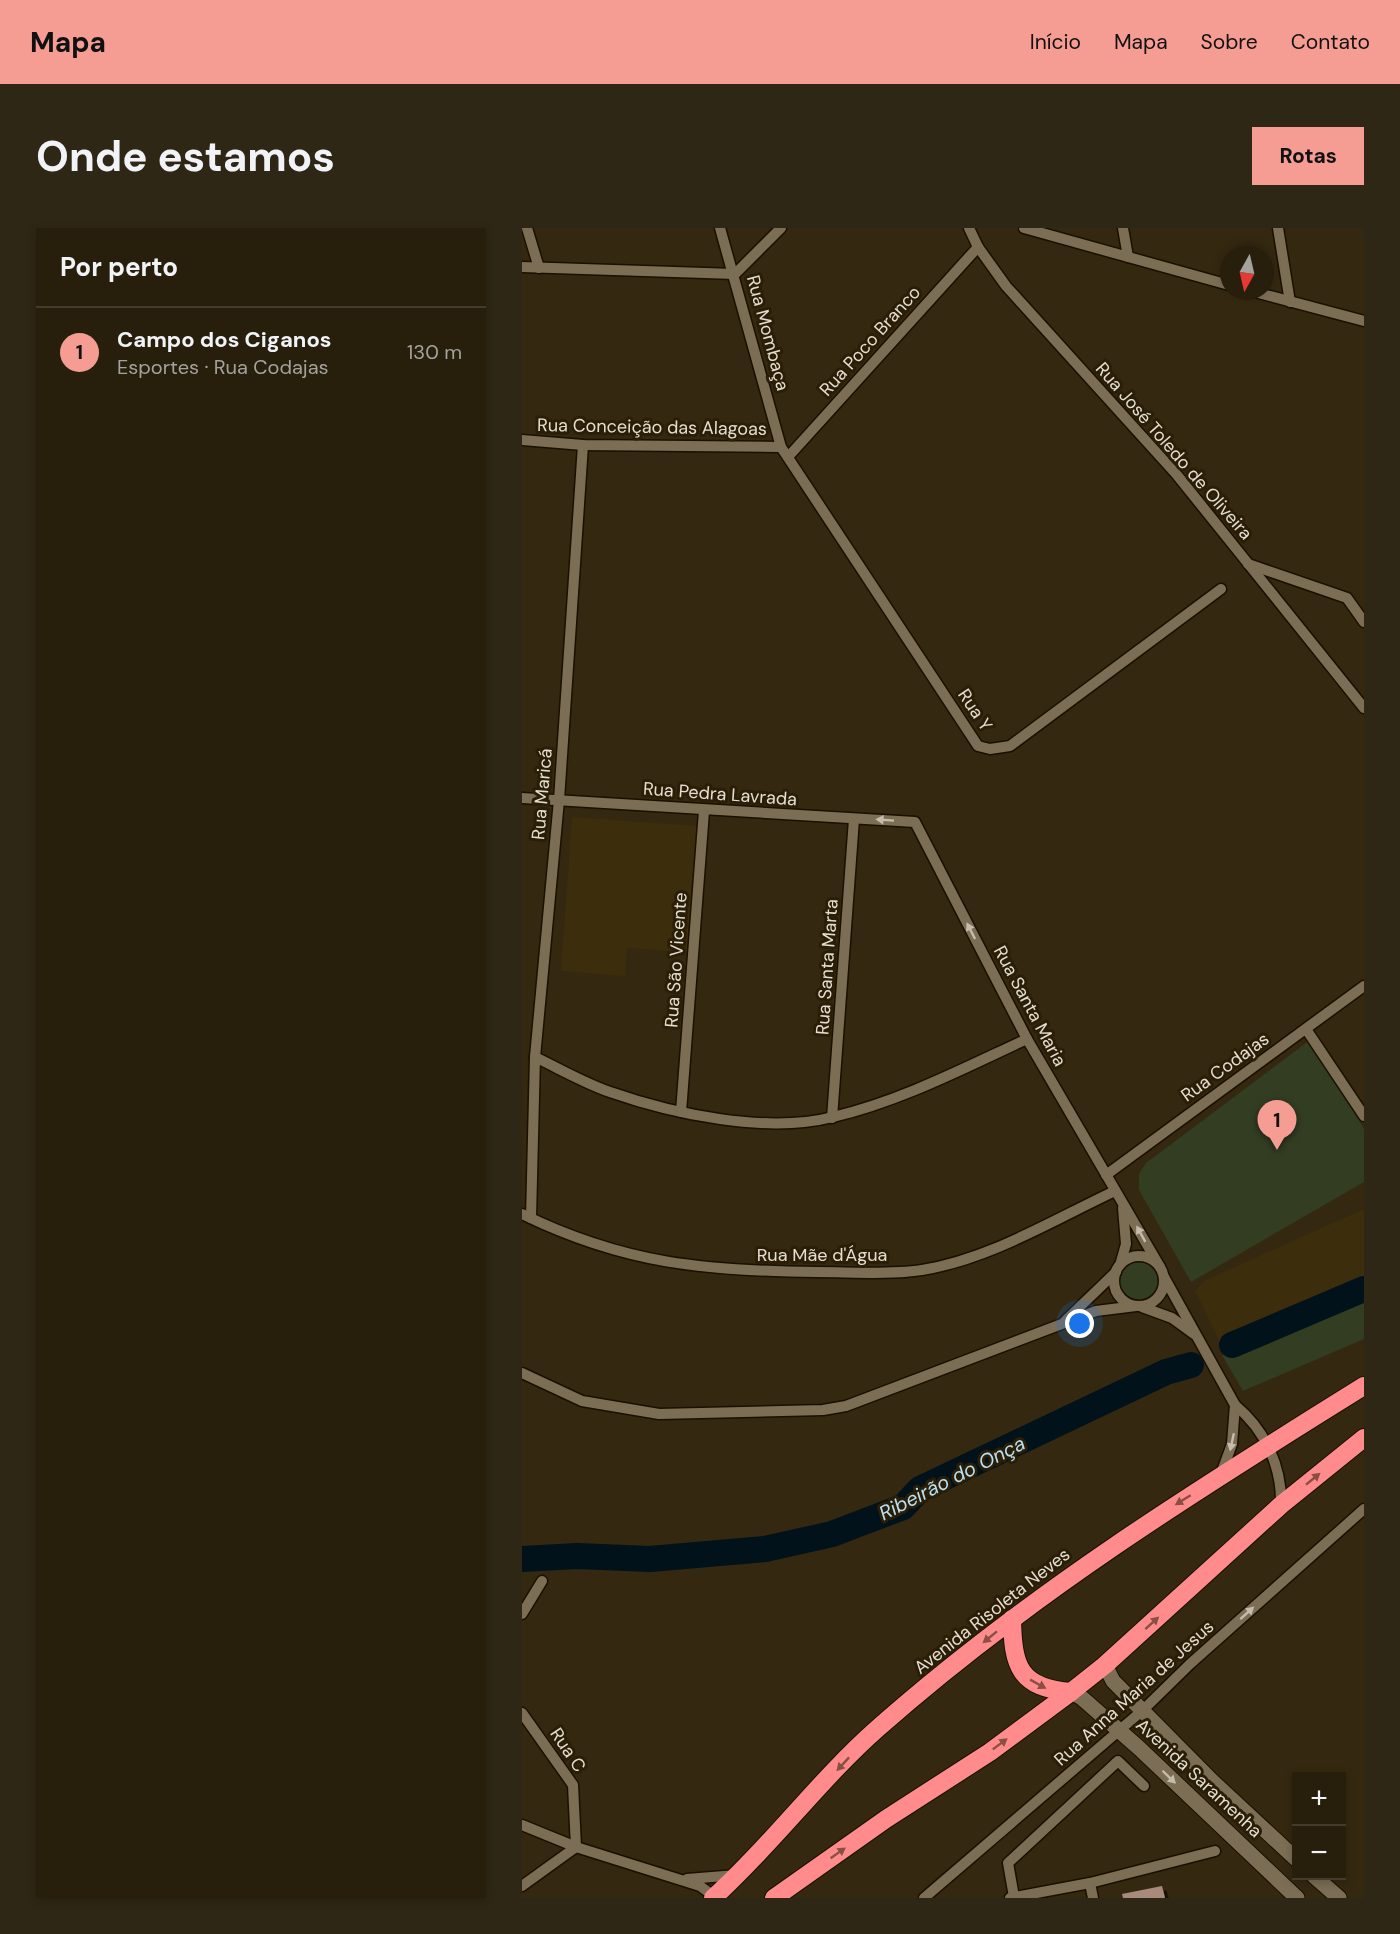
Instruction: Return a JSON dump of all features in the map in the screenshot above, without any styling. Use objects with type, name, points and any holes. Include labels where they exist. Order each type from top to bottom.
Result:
[{"type":"highway","name":"Avenida Risoleta Neves","points":[[714,1897],[738,1875],[876,1729],[1012,1619],[1134,1531],[1364,1386]]},
{"type":"highway","points":[[774,1898],[886,1819],[990,1752],[1071,1692],[1105,1665],[1281,1505],[1364,1438]]},
{"type":"highway","points":[[1012,1619],[1013,1648],[1017,1665],[1037,1685],[1045,1689],[1071,1692]]},
{"type":"main road","name":"Avenida Saramenha","points":[[1105,1665],[1113,1681],[1212,1781],[1292,1855]]},
{"type":"main road","name":"Avenida Saramenha","points":[[1071,1692],[1082,1698],[1119,1730],[1297,1898]]},
{"type":"main road","points":[[1319,1880],[1339,1898]]},
{"type":"street","points":[[527,228],[539,268]]},
{"type":"street","name":"Rua Mombaça","points":[[720,228],[735,274],[782,447]]},
{"type":"street","points":[[522,267],[735,274],[781,228]]},
{"type":"street","points":[[969,228],[978,247]]},
{"type":"street","points":[[1024,228],[1220,283]]},
{"type":"street","points":[[1123,228],[1128,257]]},
{"type":"street","points":[[1278,228],[1290,302]]},
{"type":"street","name":"Rua Poco Branco","points":[[788,457],[978,247]]},
{"type":"street","name":"Rua José Toledo de Oliveira","points":[[978,247],[1006,286],[1177,475],[1364,708]]},
{"type":"street","points":[[1274,297],[1364,321]]},
{"type":"street","name":"Rua Conceição das Alagoas","points":[[522,440],[583,445],[782,447]]},
{"type":"street","name":"Rua Maricá","points":[[526,1216],[535,1057],[559,800],[583,445]]},
{"type":"street","name":"Rua Y","points":[[782,447],[978,746],[990,749],[1010,746],[1221,589]]},
{"type":"street","points":[[1248,564],[1347,598],[1364,622]]},
{"type":"street","name":"Rua Pedra Lavrada","points":[[522,798],[704,811],[915,822]]},
{"type":"street","name":"Rua São Vicente","points":[[681,1112],[704,811]]},
{"type":"street","name":"Rua Santa Marta","points":[[832,1118],[854,819]]},
{"type":"street","name":"Rua Santa Maria","points":[[915,822],[1027,1039],[1123,1202],[1235,1405],[1249,1417],[1268,1446],[1279,1474],[1281,1505]]},
{"type":"street","name":"Rua Codajas","points":[[1106,1175],[1364,986]]},
{"type":"street","points":[[1306,1029],[1364,1116]]},
{"type":"street","points":[[535,1057],[608,1091],[681,1112],[756,1122],[785,1122],[832,1118],[918,1089],[1027,1039]]},
{"type":"street","name":"Rua Mãe d'Água","points":[[526,1216],[602,1248],[670,1264],[738,1271],[857,1273],[922,1270],[985,1252],[1115,1191]]},
{"type":"street","points":[[1123,1202],[1126,1244],[1114,1280],[1118,1295],[1124,1301],[1137,1306]]},
{"type":"street","points":[[522,1373],[582,1401],[659,1414],[823,1410],[846,1406],[1096,1311],[1153,1302],[1162,1291],[1162,1272],[1154,1262],[1133,1257],[1118,1268],[1062,1323]]},
{"type":"street","name":"Rua Santa Maria","points":[[1137,1306],[1172,1318],[1201,1341]]},
{"type":"street","name":"Rua Santa Maria","points":[[1220,1477],[1232,1444],[1235,1405]]},
{"type":"street","name":"Rua Anna Maria de Jesus","points":[[924,1898],[1143,1710],[1190,1664],[1364,1509]]},
{"type":"street","points":[[522,1614],[542,1581]]},
{"type":"street","name":"Rua C","points":[[522,1713],[573,1785],[576,1847]]},
{"type":"street","points":[[1144,1786],[1118,1761],[1008,1863],[1012,1898],[1090,1882],[1215,1851]]},
{"type":"street","points":[[522,1825],[576,1847],[700,1886],[714,1897]]},
{"type":"street","points":[[522,1886],[576,1847]]},
{"type":"street","points":[[681,1880],[738,1875]]},
{"type":"street","points":[[1090,1882],[1093,1898]]},
{"type":"shaded area","points":[[572,817],[697,826],[689,952],[627,948],[625,976],[561,971]]},
{"type":"shaded area","points":[[1364,1209],[1364,1276],[1220,1342],[1195,1291],[1206,1280]]},
{"type":"green space","points":[[1310,1040],[1364,1129],[1364,1182],[1191,1282],[1139,1190],[1139,1174],[1146,1163]]},
{"type":"green space","points":[[1139,1262],[1147,1263],[1153,1268],[1158,1274],[1158,1290],[1153,1296],[1147,1301],[1139,1302],[1131,1301],[1125,1296],[1120,1290],[1119,1282],[1120,1274],[1125,1268],[1131,1263]]},
{"type":"green space","points":[[1364,1292],[1364,1339],[1243,1391],[1222,1355]]},
{"type":"building","points":[[1162,1886],[1165,1898],[1123,1898],[1122,1894]]},
{"type":"waterway","name":"Ribeirão do Onça","points":[[1232,1345],[1364,1289]]},
{"type":"waterway","name":"Ribeirão do Onça","points":[[522,1559],[577,1556],[650,1559],[765,1549],[832,1534],[903,1507],[920,1489],[1166,1372],[1191,1365]]},
{"type":"place","name":"Campo dos Ciganos","points":[[1277,1150]]}]
